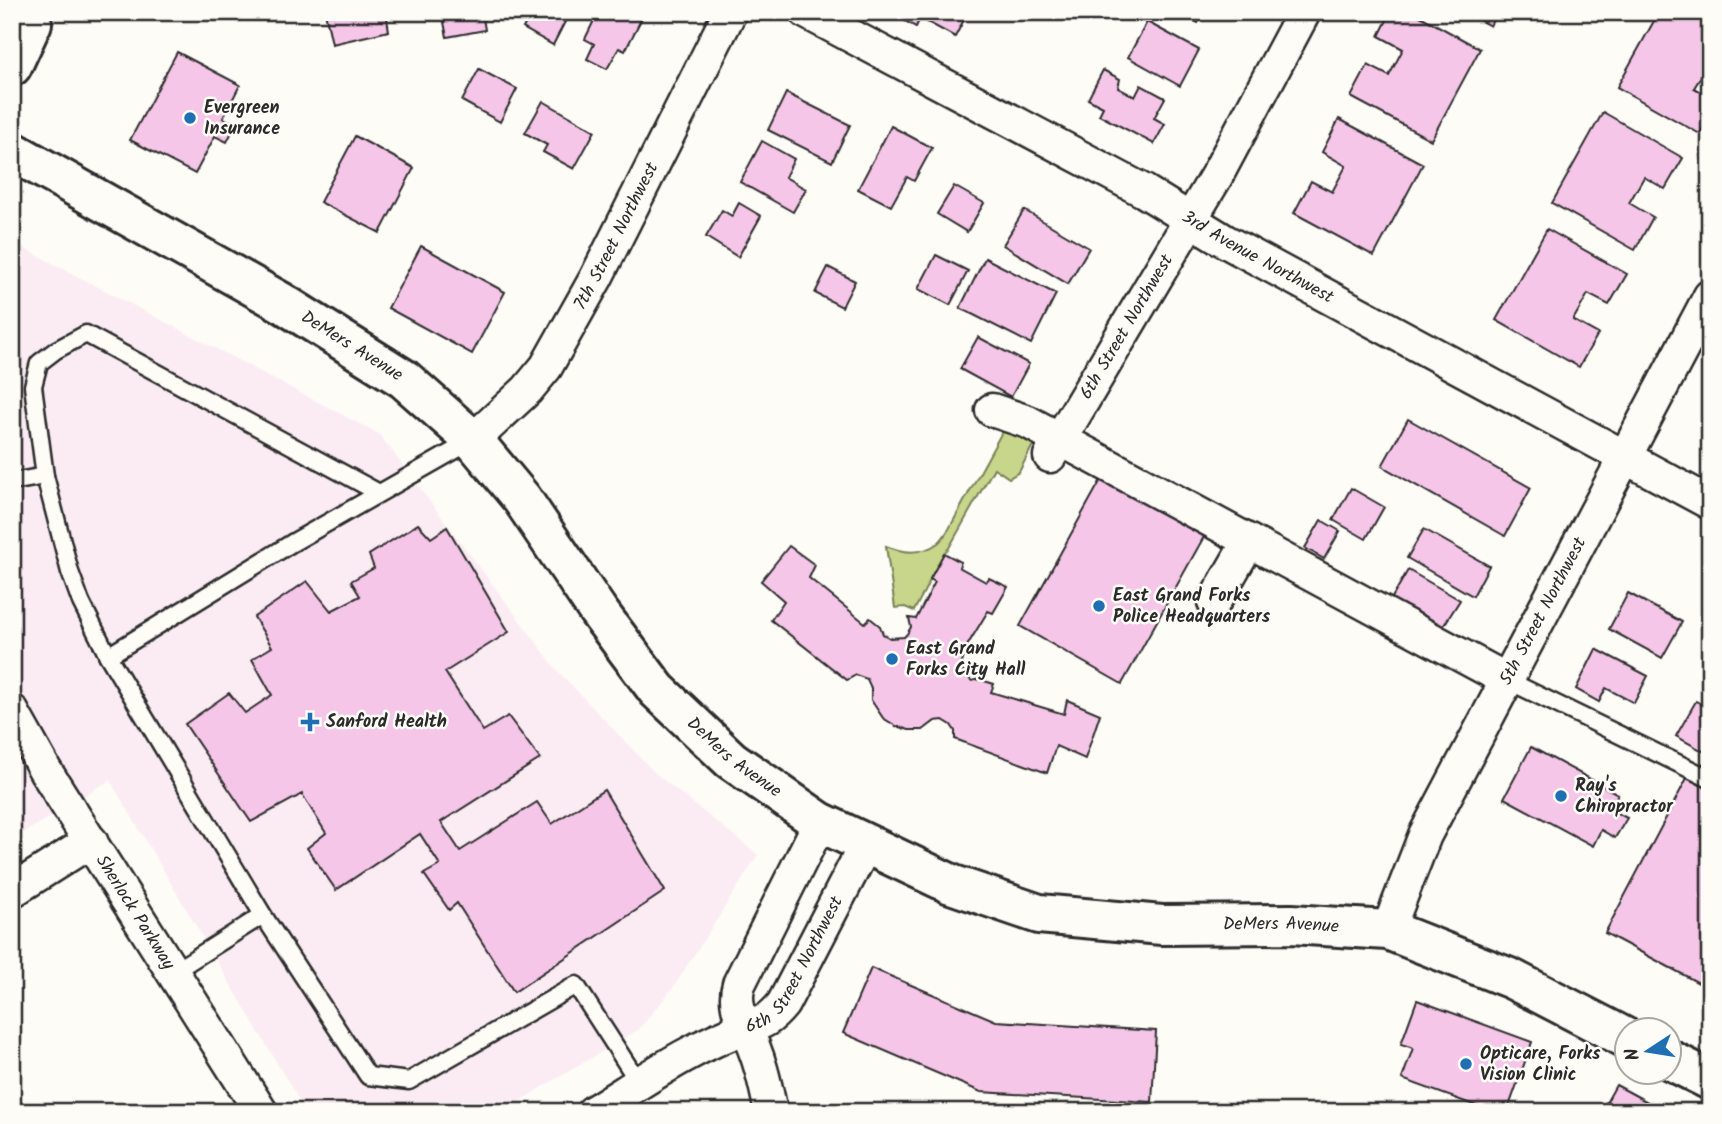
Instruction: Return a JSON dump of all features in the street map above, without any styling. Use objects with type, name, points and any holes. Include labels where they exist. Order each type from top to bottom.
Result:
[{"type":"main road","points":[[12,66],[34,16]]},
{"type":"main road","name":"DeMers Avenue","points":[[12,152],[281,302],[404,379],[473,440],[522,499],[598,611],[657,690],[730,760],[820,822],[951,884],[1039,914],[1162,925],[1291,924],[1388,930],[1512,979],[1614,1032]]},
{"type":"main road","points":[[1684,1067],[1710,1080]]},
{"type":"street","name":"7th Street Northwest","points":[[473,440],[527,390],[546,367],[596,278],[730,12]]},
{"type":"street","name":"3rd Avenue Northwest","points":[[806,12],[1144,191],[1225,241],[1710,503]]},
{"type":"street","name":"6th Street Northwest","points":[[1054,447],[1217,175],[1304,12]]},
{"type":"street","name":"5th Street Northwest","points":[[1388,930],[1425,835],[1710,296]]},
{"type":"street","points":[[992,410],[1028,422],[1054,447],[1249,541],[1507,680]]},
{"type":"street","points":[[1214,602],[1249,541]]},
{"type":"street","name":"Sherlock Parkway","points":[[12,711],[45,770],[261,1112]]},
{"type":"street","name":"6th Street Northwest","points":[[820,822],[739,984],[736,994],[738,1011],[745,1028],[764,1023],[783,1004],[866,844]]},
{"type":"street","points":[[12,891],[91,841]]},
{"type":"street","points":[[593,1112],[704,1046],[745,1028],[761,1067],[771,1112]]},
{"type":"lane","points":[[379,493],[86,334],[56,350],[39,363],[33,386],[45,476],[70,572],[81,601],[108,656],[263,915],[368,1076],[409,1081],[576,985],[639,1083]]},
{"type":"lane","points":[[108,656],[292,543],[473,440]]},
{"type":"lane","points":[[12,482],[45,476]]},
{"type":"lane","points":[[1507,680],[1706,777],[1710,769]]},
{"type":"lane","points":[[173,972],[263,915]]},
{"type":"shaded area","name":"Sanford Health","points":[[12,242],[379,434],[558,671],[656,774],[758,855],[673,988],[638,1030],[501,1112],[306,1112],[110,780],[12,840]]},
{"type":"green space","points":[[1002,432],[1018,433],[1034,443],[1019,472],[1009,478],[994,468],[944,553],[914,611],[905,607],[895,608],[886,546],[912,552],[926,550],[939,542],[949,529]]},
{"type":"building","points":[[325,12],[386,12],[389,31],[332,44]]},
{"type":"building","points":[[442,12],[482,12],[485,30],[447,37]]},
{"type":"building","points":[[532,12],[570,12],[553,45],[523,28]]},
{"type":"building","points":[[598,12],[644,14],[625,51],[619,48],[607,69],[587,59],[594,44],[585,39]]},
{"type":"building","points":[[889,12],[968,12],[955,37],[920,18],[916,27]]},
{"type":"building","points":[[1178,12],[1204,12],[1198,23]]},
{"type":"building","points":[[1391,12],[1413,12],[1480,49],[1431,140],[1351,97],[1368,65],[1389,76],[1403,49],[1379,36]]},
{"type":"building","points":[[1464,12],[1497,12],[1490,26]]},
{"type":"building","points":[[1659,12],[1695,12],[1710,21],[1710,62],[1694,88],[1710,97],[1710,117],[1700,134],[1617,87]]},
{"type":"building","points":[[1147,22],[1199,50],[1180,86],[1128,57]]},
{"type":"building","points":[[177,52],[240,85],[223,118],[236,124],[227,142],[215,136],[195,174],[130,140]]},
{"type":"building","points":[[479,69],[517,89],[500,122],[462,101]]},
{"type":"building","points":[[1103,70],[1120,79],[1118,88],[1135,97],[1141,85],[1165,98],[1154,118],[1165,124],[1154,144],[1099,115],[1103,107],[1088,99]]},
{"type":"building","points":[[786,93],[850,125],[832,162],[768,130]]},
{"type":"building","points":[[543,101],[595,131],[574,169],[543,152],[547,145],[525,133]]},
{"type":"building","points":[[1603,112],[1683,158],[1665,189],[1644,177],[1629,203],[1653,217],[1635,250],[1552,203]]},
{"type":"building","points":[[1339,119],[1423,164],[1374,256],[1294,213],[1311,181],[1332,192],[1346,166],[1322,152]]},
{"type":"building","points":[[891,126],[932,148],[914,181],[907,177],[891,206],[858,189]]},
{"type":"building","points":[[355,136],[414,168],[380,233],[320,202]]},
{"type":"building","points":[[762,141],[794,159],[785,177],[806,189],[793,212],[740,182]]},
{"type":"building","points":[[954,186],[984,203],[967,232],[937,214]]},
{"type":"building","points":[[739,203],[761,216],[738,257],[706,237],[722,210],[732,216]]},
{"type":"building","points":[[1024,210],[1089,248],[1068,284],[1003,245]]},
{"type":"building","points":[[1547,229],[1627,274],[1609,305],[1588,294],[1573,320],[1598,334],[1579,367],[1496,320]]},
{"type":"building","points":[[421,246],[505,292],[472,354],[388,308]]},
{"type":"building","points":[[936,255],[968,271],[950,305],[918,289]]},
{"type":"building","points":[[985,258],[1056,294],[1031,344],[960,308]]},
{"type":"building","points":[[828,267],[855,281],[842,307],[815,293]]},
{"type":"building","points":[[978,337],[1029,364],[1011,397],[960,369]]},
{"type":"building","points":[[1408,419],[1531,488],[1505,536],[1382,466]]},
{"type":"building","points":[[1102,478],[1205,535],[1122,684],[1020,626]]},
{"type":"building","points":[[1351,488],[1384,507],[1366,539],[1333,520]]},
{"type":"building","points":[[1321,520],[1340,531],[1324,559],[1305,548]]},
{"type":"building","name":"Sanford Health","points":[[418,524],[431,538],[447,527],[509,632],[445,672],[483,731],[508,716],[540,759],[441,822],[460,851],[537,802],[552,824],[604,790],[665,891],[514,992],[457,903],[449,910],[424,874],[440,865],[420,834],[336,890],[307,848],[326,833],[302,794],[251,822],[185,724],[229,693],[245,713],[272,695],[252,659],[272,647],[254,617],[307,581],[331,611],[360,596],[351,581],[374,568],[369,555]]},
{"type":"building","points":[[1424,529],[1489,566],[1473,596],[1407,558]]},
{"type":"building","name":"East Grand Forks City Hall","points":[[789,546],[815,565],[809,578],[865,623],[870,618],[880,626],[883,634],[890,638],[904,637],[907,634],[911,627],[909,618],[916,619],[935,582],[930,579],[944,553],[961,562],[959,567],[986,582],[989,578],[1008,587],[993,613],[988,611],[967,646],[972,649],[964,656],[963,671],[972,681],[978,679],[994,684],[991,692],[1064,714],[1067,700],[1100,714],[1085,759],[1056,746],[1047,773],[955,739],[955,731],[943,720],[935,721],[923,730],[909,730],[883,718],[871,700],[871,688],[867,679],[856,675],[847,680],[771,620],[784,601],[761,581]]},
{"type":"building","points":[[1408,570],[1460,600],[1439,633],[1389,603]]},
{"type":"building","points":[[1628,593],[1682,622],[1662,658],[1609,629]]},
{"type":"building","points":[[1596,649],[1648,676],[1634,703],[1606,688],[1599,702],[1576,689]]},
{"type":"building","points":[[1696,701],[1710,709],[1710,755],[1676,736]]},
{"type":"building","name":"Ray's Chiropractor","points":[[1531,747],[1618,794],[1609,809],[1627,818],[1615,838],[1601,830],[1593,846],[1504,798]]},
{"type":"building","points":[[1687,778],[1710,790],[1710,989],[1605,933]]},
{"type":"building","points":[[871,968],[996,1021],[1156,1031],[1152,1102],[981,1092],[843,1033]]},
{"type":"building","name":"Opticare, Forks Vision Clinic","points":[[1417,1000],[1532,1042],[1507,1112],[1493,1112],[1402,1079],[1413,1048],[1401,1044]]},
{"type":"building","points":[[1618,1086],[1666,1112],[1601,1112]]},
{"type":"place","name":"Evergreen Insurance","points":[[190,118]]},
{"type":"place","name":"East Grand Forks Police Headquarters","points":[[1099,606]]},
{"type":"place","name":"East Grand Forks City Hall","points":[[892,659]]},
{"type":"place","name":"Sanford Health","points":[[310,722]]},
{"type":"place","name":"Ray's Chiropractor","points":[[1561,796]]},
{"type":"place","name":"Opticare, Forks Vision Clinic","points":[[1466,1064]]}]
